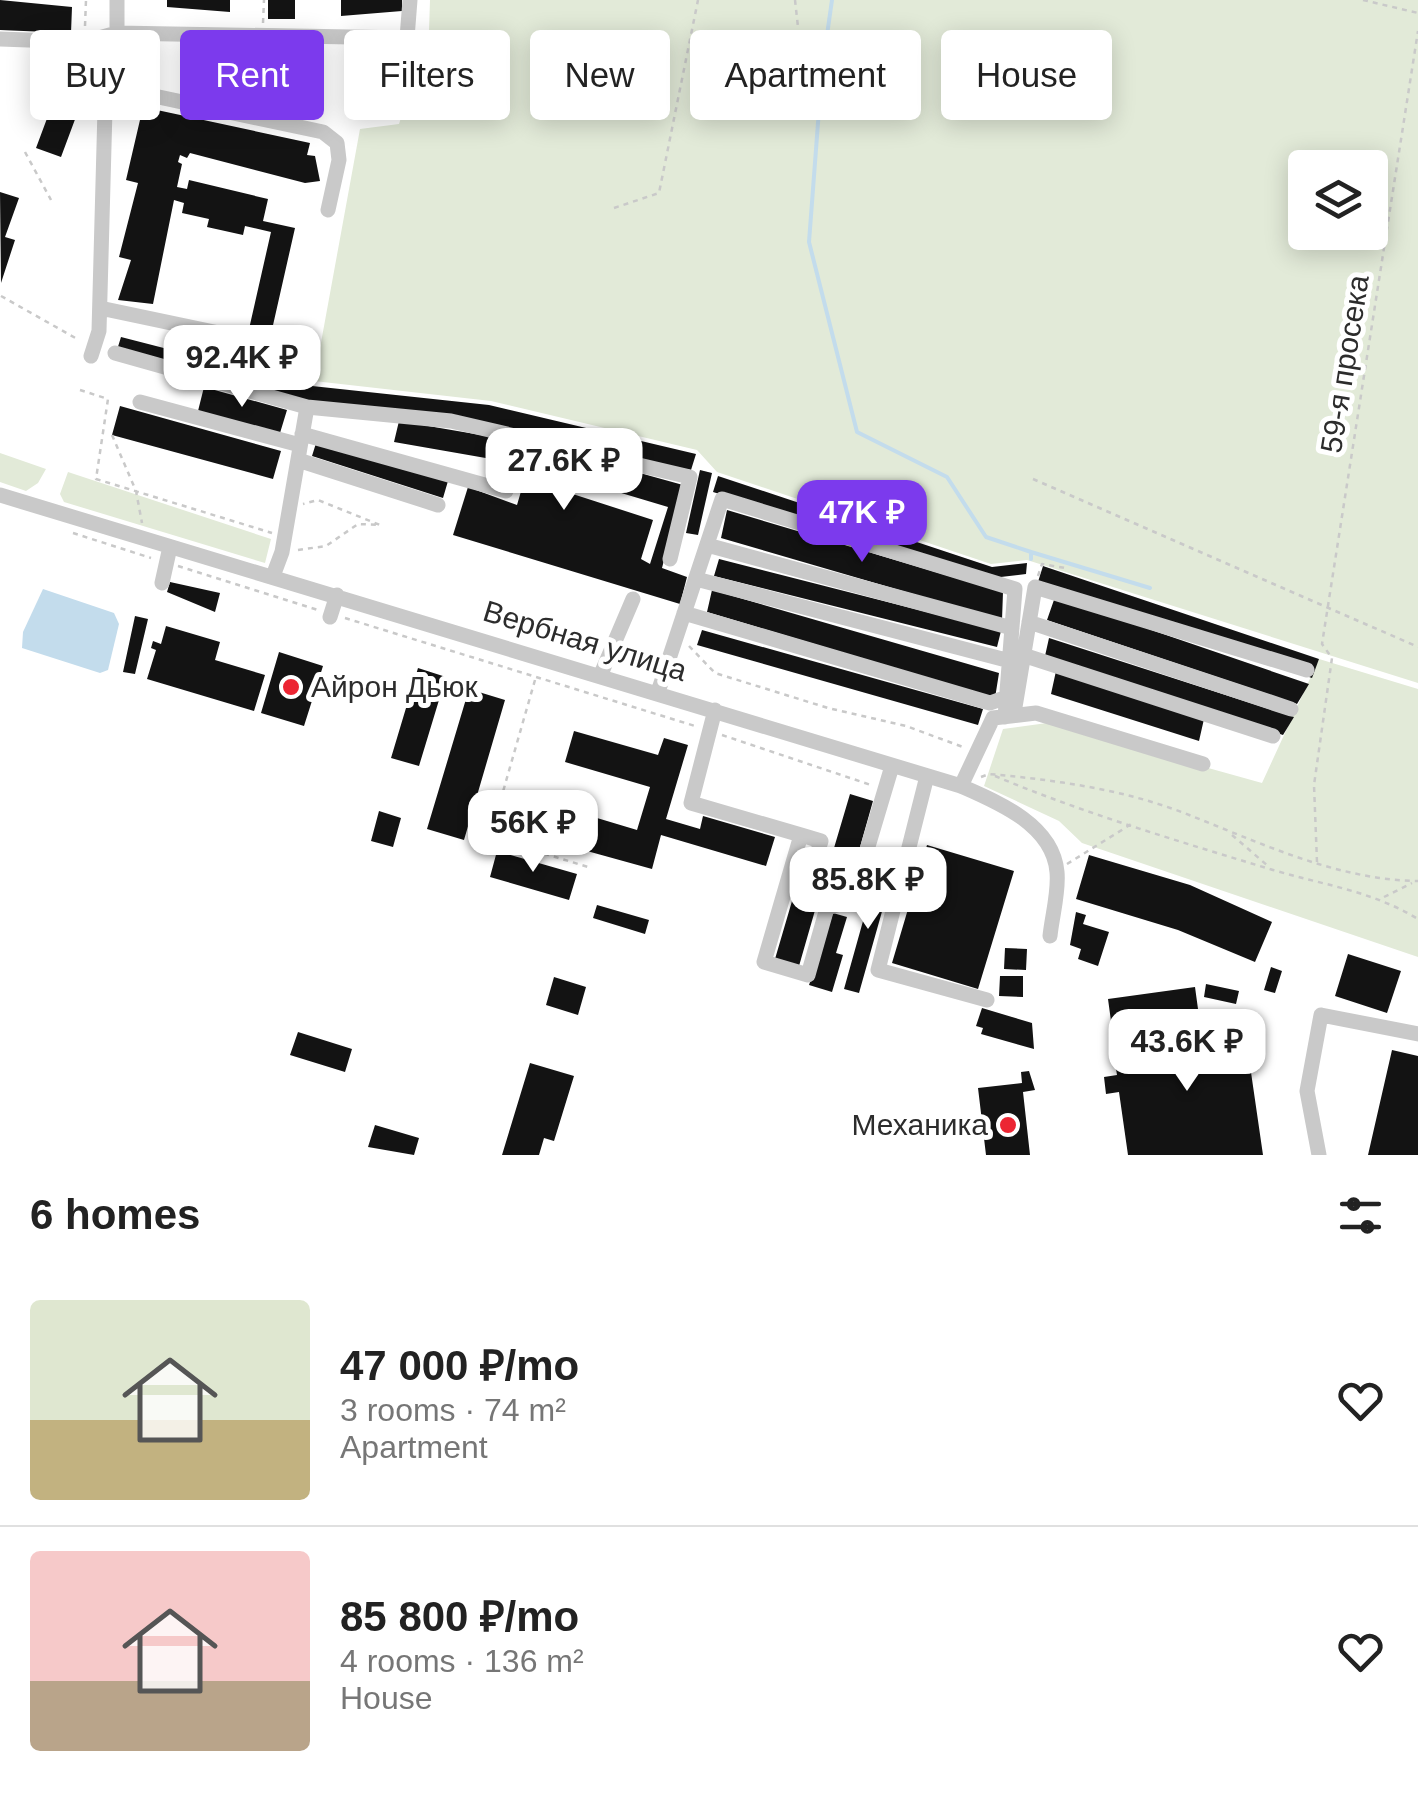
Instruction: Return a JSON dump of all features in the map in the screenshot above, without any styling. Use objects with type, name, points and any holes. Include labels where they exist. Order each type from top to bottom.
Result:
[{"type":"street","points":[[117,0],[117,30]]},
{"type":"street","points":[[324,37],[407,38],[410,0]]},
{"type":"street","points":[[274,30],[280,19]]},
{"type":"street","points":[[0,39],[30,40]]},
{"type":"street","points":[[91,356],[100,308],[105,108],[115,92],[126,90],[323,132],[336,143],[339,160],[328,210]]},
{"type":"street","points":[[100,308],[280,346]]},
{"type":"street","points":[[115,353],[307,407],[452,421],[690,478],[670,559]]},
{"type":"street","points":[[140,402],[300,446],[506,491]]},
{"type":"street","points":[[272,576],[283,544],[307,407]]},
{"type":"street","points":[[300,446],[438,505]]},
{"type":"street","name":"Вербная улица","points":[[0,495],[144,539],[169,555],[272,576],[961,786],[1010,808],[1039,834],[1058,870]]},
{"type":"street","points":[[658,692],[722,499],[1016,589],[1012,628],[1017,658],[1009,716]]},
{"type":"street","points":[[707,544],[1012,628]]},
{"type":"street","points":[[162,584],[169,555]]},
{"type":"street","points":[[696,579],[1017,658],[1273,736]]},
{"type":"street","points":[[1009,716],[1007,698],[1035,587],[1307,670]]},
{"type":"street","points":[[330,616],[337,595]]},
{"type":"street","points":[[601,674],[634,600]]},
{"type":"street","points":[[684,613],[990,703],[1007,698]]},
{"type":"street","points":[[1029,622],[1291,709]]},
{"type":"street","points":[[715,710],[690,803],[821,841],[814,864]]},
{"type":"street","points":[[961,786],[993,718],[1009,716],[1036,714],[1203,764]]},
{"type":"street","points":[[801,835],[758,960],[808,975],[827,908],[852,900],[892,766]]},
{"type":"street","points":[[927,776],[878,970],[987,1000]]},
{"type":"street","points":[[1050,936],[1058,870]]},
{"type":"street","points":[[1319,1155],[1308,1091],[1322,1015],[1418,1034]]},
{"type":"path","points":[[85,30],[86,0]]},
{"type":"path","points":[[264,0],[270,30]]},
{"type":"path","points":[[614,208],[659,193],[698,0]]},
{"type":"path","points":[[795,0],[798,27]]},
{"type":"path","points":[[1363,0],[1418,13]]},
{"type":"path","name":"59-я просека","points":[[1317,862],[1314,786],[1332,658],[1322,644],[1418,31]]},
{"type":"path","points":[[25,152],[50,200]]},
{"type":"path","points":[[1,296],[78,340]]},
{"type":"path","points":[[80,390],[108,399],[96,479],[283,544],[326,546],[358,524],[380,526],[318,500],[290,507]]},
{"type":"path","points":[[112,434],[136,491],[144,539]]},
{"type":"path","points":[[1033,479],[1418,647]]},
{"type":"path","points":[[70,532],[169,555],[330,616],[709,731],[884,790]]},
{"type":"path","points":[[1041,566],[1065,568]]},
{"type":"path","points":[[689,646],[716,673],[906,726],[978,752]]},
{"type":"path","points":[[536,678],[490,837],[588,867]]},
{"type":"path","points":[[961,786],[989,774],[1070,782],[1182,812],[1231,834],[1317,862],[1374,878],[1416,881]]},
{"type":"path","points":[[989,774],[1058,802],[1272,869],[1382,898],[1418,919]]},
{"type":"path","points":[[1058,870],[1133,823]]},
{"type":"path","points":[[1231,834],[1272,869]]},
{"type":"path","points":[[1382,898],[1416,881]]},
{"type":"green space","points":[[430,0],[1418,0],[1418,683],[1027,560],[991,564],[717,472],[697,450],[491,401],[314,381],[360,129],[399,124],[400,120],[510,120],[510,30],[429,30]]},
{"type":"green space","points":[[0,453],[46,469],[38,483],[26,491],[0,482]]},
{"type":"green space","points":[[68,472],[271,539],[265,563],[64,502],[60,494]]},
{"type":"green space","points":[[1319,659],[1418,689],[1418,957],[1082,843],[1059,821],[984,786],[1003,729],[1047,723],[1262,783]]},
{"type":"water","points":[[43,589],[114,613],[119,624],[108,670],[100,673],[22,648],[23,632]]},
{"type":"building","points":[[0,0],[72,7],[71,30],[0,30]]},
{"type":"building","points":[[167,0],[230,0],[230,12],[167,7]]},
{"type":"building","points":[[268,0],[295,0],[295,19],[268,19]]},
{"type":"building","points":[[341,0],[402,0],[402,11],[341,16]]},
{"type":"building","points":[[160,111],[180,115],[180,120],[203,120],[310,143],[307,155],[315,156],[320,181],[305,183],[190,153],[187,158],[180,155],[178,162],[182,164],[177,187],[187,189],[189,180],[268,199],[263,221],[295,228],[271,334],[249,329],[271,232],[245,226],[243,235],[207,227],[209,219],[182,213],[184,203],[174,200],[153,304],[118,300],[131,260],[119,257],[138,183],[126,180],[140,120],[160,120]]},
{"type":"building","points":[[46,120],[75,120],[61,157],[36,148]]},
{"type":"building","points":[[0,192],[19,198],[5,237],[15,240],[1,283]]},
{"type":"building","points":[[121,337],[312,386],[489,405],[696,454],[691,470],[307,401],[117,350]]},
{"type":"building","points":[[204,387],[287,410],[280,433],[198,411]]},
{"type":"building","points":[[120,406],[281,451],[273,479],[112,435]]},
{"type":"building","points":[[399,421],[539,445],[683,485],[662,568],[687,577],[680,604],[453,535],[468,487],[517,505],[527,471],[550,477],[548,486],[653,520],[641,559],[650,564],[668,507],[531,466],[394,442]]},
{"type":"building","points":[[317,440],[448,481],[443,498],[312,456]]},
{"type":"building","points":[[700,470],[712,473],[698,535],[686,533]]},
{"type":"building","points":[[718,476],[992,567],[1027,563],[1026,574],[992,578],[713,492]]},
{"type":"building","points":[[727,510],[1003,592],[1002,620],[721,538]]},
{"type":"building","points":[[719,559],[1001,631],[997,647],[714,576]]},
{"type":"building","points":[[1043,566],[1319,659],[1312,678],[1037,585]]},
{"type":"building","points":[[170,582],[220,593],[215,612],[167,592]]},
{"type":"building","points":[[712,590],[999,673],[995,698],[707,612]]},
{"type":"building","points":[[1055,597],[1309,684],[1297,704],[1047,620]]},
{"type":"building","points":[[135,616],[148,619],[135,674],[123,672]]},
{"type":"building","points":[[166,626],[220,642],[215,660],[265,675],[254,711],[147,679],[156,650],[151,648],[153,641],[161,644]]},
{"type":"building","points":[[702,630],[983,709],[978,725],[697,645]]},
{"type":"building","points":[[1049,638],[1294,717],[1283,735],[1045,656]]},
{"type":"building","points":[[279,652],[323,666],[304,726],[261,713]]},
{"type":"building","points":[[418,668],[446,677],[419,766],[391,758]]},
{"type":"building","points":[[1056,671],[1204,719],[1199,741],[1051,694]]},
{"type":"building","points":[[469,689],[505,700],[464,840],[427,829]]},
{"type":"building","points":[[574,731],[658,755],[664,738],[688,745],[666,819],[700,829],[703,816],[775,837],[766,866],[661,835],[652,869],[587,851],[597,818],[637,830],[650,787],[565,762]]},
{"type":"building","points":[[850,794],[873,801],[847,893],[822,886],[799,966],[775,959],[802,867],[826,875]]},
{"type":"building","points":[[379,811],[401,818],[393,847],[371,841]]},
{"type":"building","points":[[927,845],[1014,871],[978,989],[892,963]]},
{"type":"building","points":[[497,851],[577,874],[569,900],[490,877]]},
{"type":"building","points":[[1089,855],[1190,885],[1272,922],[1255,962],[1178,930],[1076,899]]},
{"type":"building","points":[[877,871],[892,876],[859,993],[844,989]]},
{"type":"building","points":[[597,905],[649,920],[645,934],[593,918]]},
{"type":"building","points":[[1076,912],[1086,915],[1083,924],[1109,932],[1098,966],[1078,959],[1081,949],[1070,945]]},
{"type":"building","points":[[833,913],[847,917],[836,953],[843,955],[832,992],[809,985]]},
{"type":"building","points":[[1005,948],[1027,949],[1026,970],[1004,969]]},
{"type":"building","points":[[1348,954],[1401,971],[1387,1013],[1335,996]]},
{"type":"building","points":[[1271,967],[1282,971],[1275,993],[1264,990]]},
{"type":"building","points":[[1000,976],[1023,976],[1023,997],[999,996]]},
{"type":"building","points":[[554,977],[586,987],[578,1015],[546,1005]]},
{"type":"building","points":[[1206,984],[1239,991],[1236,1004],[1204,997]]},
{"type":"building","points":[[1195,987],[1198,1009],[1111,1021],[1108,999]]},
{"type":"building","points":[[982,1008],[1032,1023],[1034,1049],[981,1034],[983,1028],[976,1026]]},
{"type":"building","points":[[1244,1024],[1263,1155],[1128,1155],[1119,1092],[1106,1094],[1104,1077],[1117,1075],[1112,1043]]},
{"type":"building","points":[[298,1032],[352,1049],[345,1072],[290,1055]]},
{"type":"building","points":[[1392,1050],[1418,1056],[1418,1155],[1368,1155]]},
{"type":"building","points":[[530,1063],[574,1076],[554,1141],[544,1138],[539,1155],[502,1155]]},
{"type":"building","points":[[1029,1071],[1035,1090],[1023,1092],[1030,1155],[986,1155],[978,1088],[1022,1083],[1021,1072]]},
{"type":"building","points":[[375,1125],[419,1138],[414,1155],[368,1147]]},
{"type":"waterway","points":[[832,0],[822,70],[809,242],[857,432],[947,477],[986,537],[1031,552],[1031,559]]},
{"type":"waterway","points":[[1031,552],[1150,588]]},
{"type":"place","name":"Айрон Дьюк","points":[[291,687]]},
{"type":"place","name":"Механика","points":[[1008,1125]]}]
